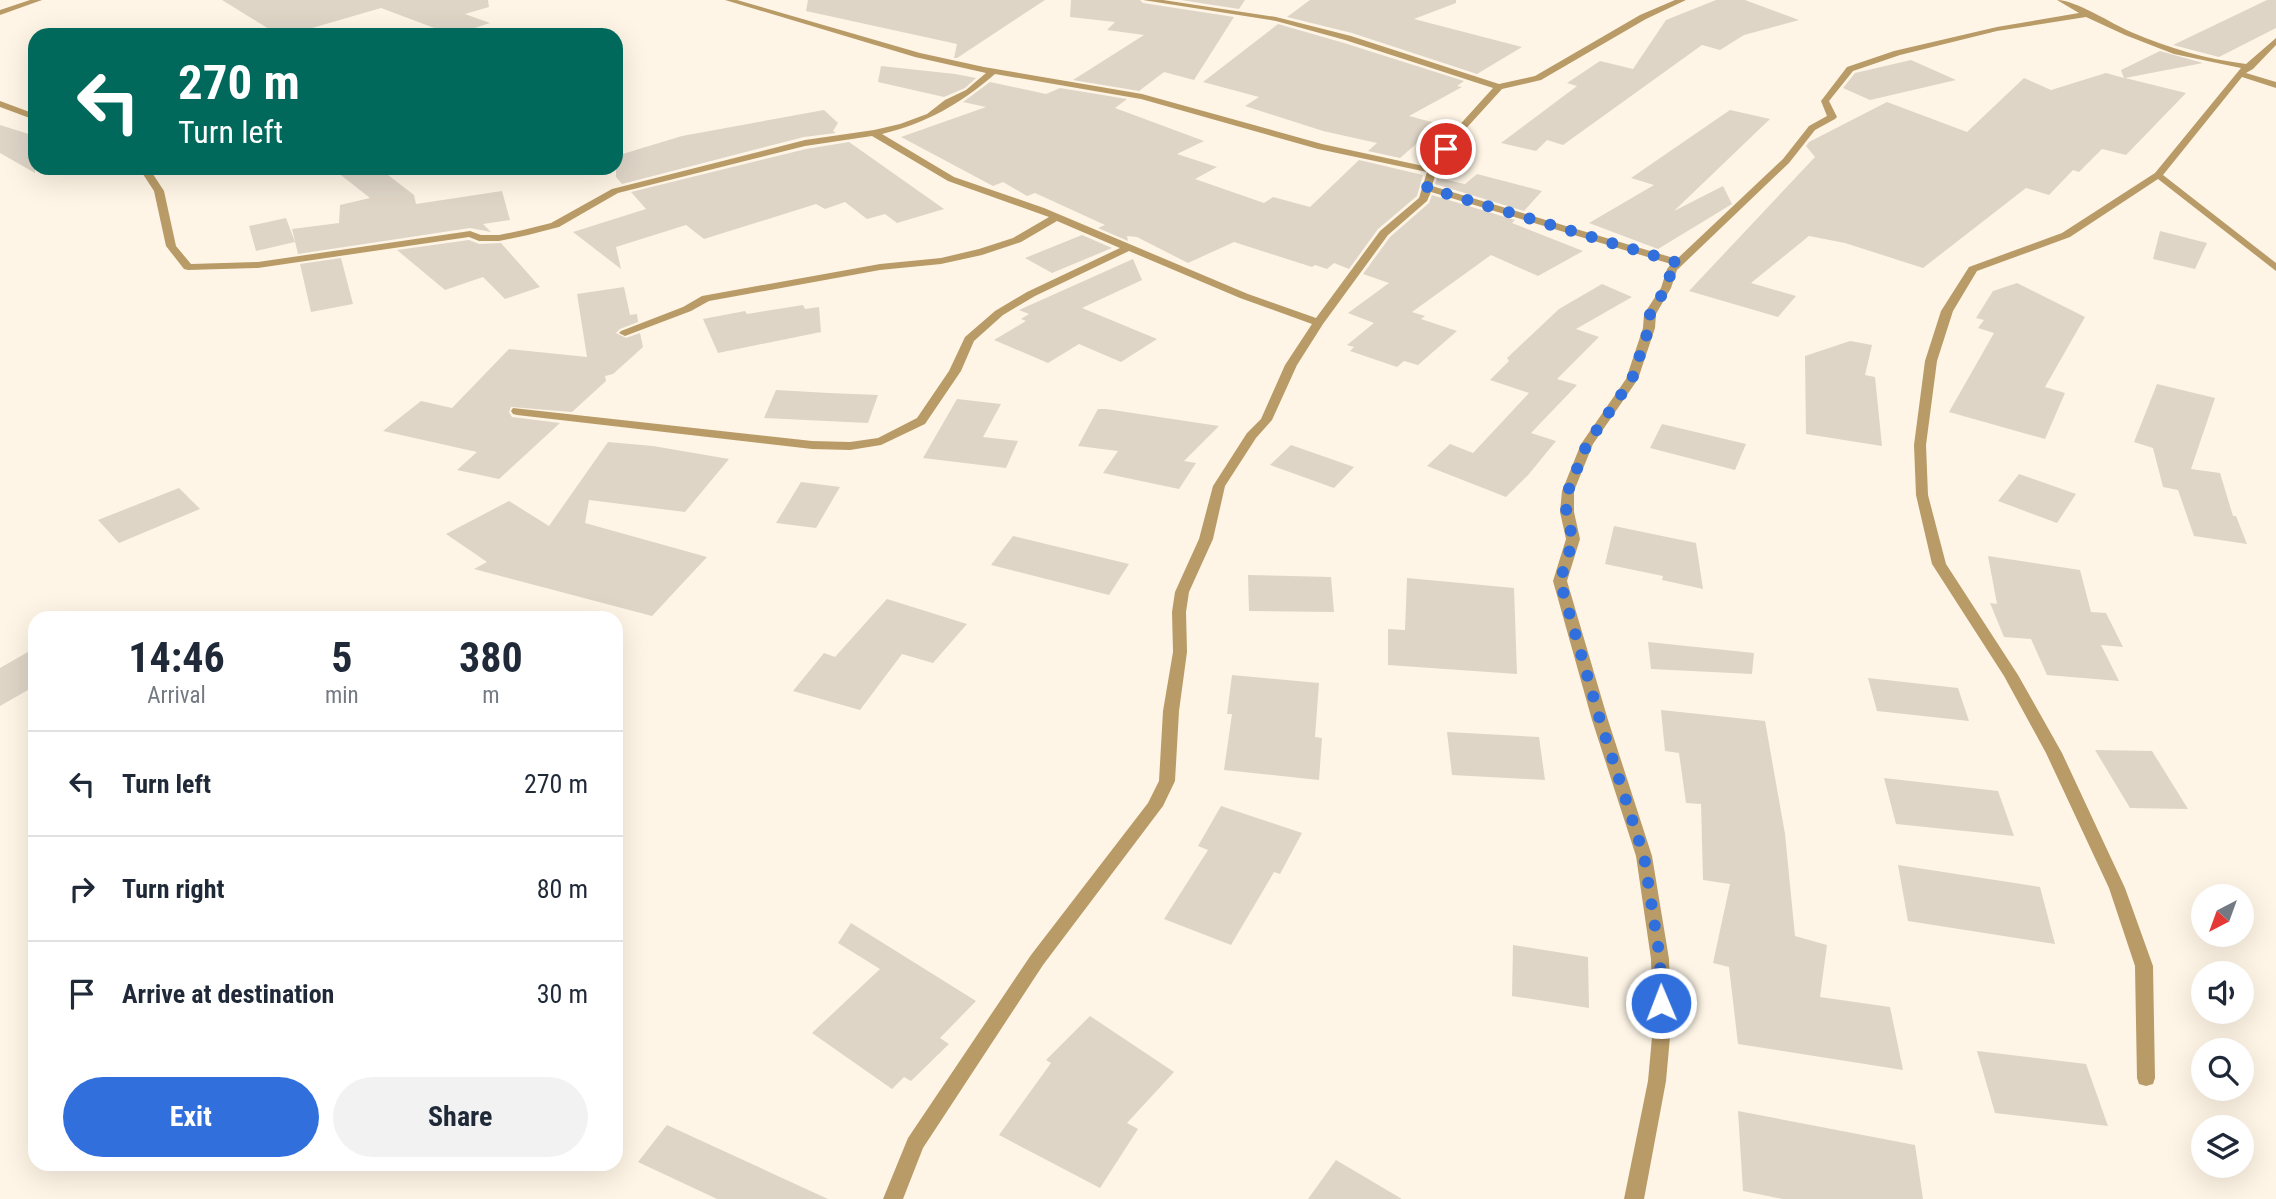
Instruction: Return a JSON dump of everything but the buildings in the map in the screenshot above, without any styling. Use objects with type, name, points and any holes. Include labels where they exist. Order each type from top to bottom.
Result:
[{"type":"street","points":[[0,13],[38,0]]},
{"type":"street","points":[[729,0],[918,55],[1142,97],[1321,147],[1431,170]]},
{"type":"street","points":[[1147,0],[1276,19],[1348,37],[1499,87],[1538,78],[1643,17],[1682,0]]},
{"type":"street","points":[[2061,0],[2087,14],[2188,55],[2250,67]]},
{"type":"street","points":[[1634,1199],[1657,1081],[1662,1026],[1660,959],[1644,856],[1600,720],[1560,581],[1573,540],[1566,512],[1568,491],[1587,444],[1632,379],[1649,328],[1650,314],[1666,288],[1672,269],[1786,161],[1812,128],[1832,117],[1825,101],[1850,69],[1936,42],[2087,14]]},
{"type":"street","points":[[2146,1079],[2144,966],[2122,901],[2089,825],[2042,731],[2011,675],[1939,564],[1922,495],[1920,445],[1931,361],[1947,311],[1973,269],[2066,236],[2158,175],[2240,74],[2276,40]]},
{"type":"street","points":[[149,175],[159,191],[171,246],[188,267],[258,265],[470,234],[479,238],[499,238],[555,225],[615,191],[805,143],[874,133],[930,116],[947,102],[969,92],[995,71]]},
{"type":"street","points":[[2240,74],[2276,85]]},
{"type":"street","points":[[893,1199],[915,1144],[1021,983],[1155,806],[1167,781],[1171,711],[1180,652],[1179,612],[1182,592],[1206,539],[1219,486],[1251,436],[1266,420],[1291,365],[1318,323],[1384,233],[1424,199],[1431,170],[1458,132],[1499,87]]},
{"type":"street","points":[[0,104],[28,114]]},
{"type":"street","points":[[874,133],[951,179],[1057,217],[1244,296],[1318,323]]},
{"type":"street","points":[[2158,175],[2276,268]]},
{"type":"street","points":[[1427,188],[1679,263]]},
{"type":"street","points":[[625,333],[687,309],[706,298],[880,267],[941,261],[982,252],[1017,240],[1057,217]]},
{"type":"street","points":[[517,411],[812,445],[850,446],[881,441],[921,421],[955,371],[968,339],[999,313],[1031,294],[1130,247]]},
{"type":"route","points":[[1446,149],[1431,170],[1427,188],[1679,263],[1672,269],[1666,288],[1650,314],[1649,328],[1632,379],[1587,444],[1568,491],[1566,512],[1573,540],[1560,581],[1600,720],[1644,856],[1660,959],[1661,1003]]}]
